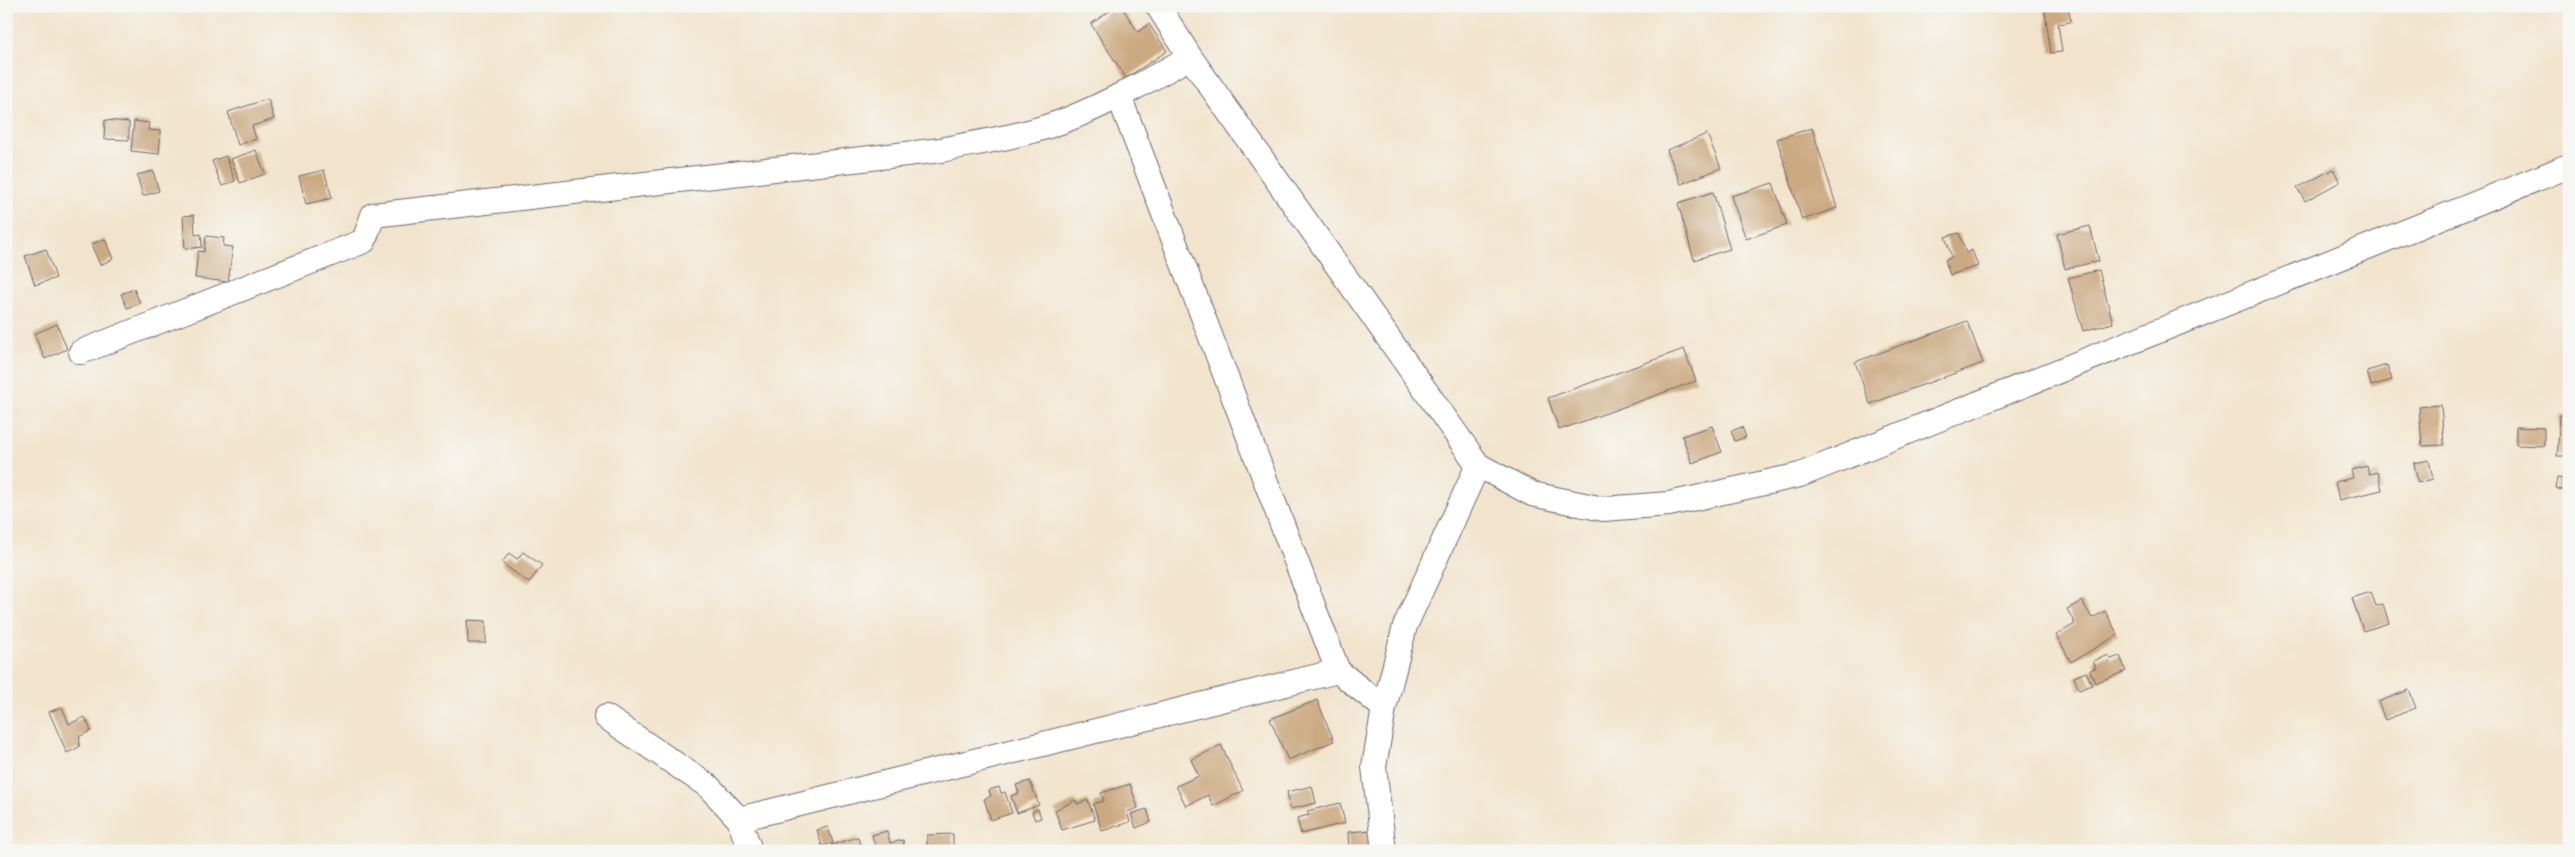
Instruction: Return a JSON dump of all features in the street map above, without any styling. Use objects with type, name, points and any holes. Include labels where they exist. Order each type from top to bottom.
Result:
[{"type":"street","points":[[1158,6],[1190,57],[1478,465],[1532,494],[1603,509],[1669,504],[1800,475],[2569,166]]},
{"type":"street","points":[[81,352],[364,241],[373,215],[941,150],[1003,138],[1069,119],[1119,96],[1190,57]]},
{"type":"street","points":[[1119,96],[1338,671],[1384,708]]},
{"type":"street","points":[[1384,851],[1374,767],[1384,708],[1405,626],[1478,465]]},
{"type":"street","points":[[739,819],[1338,671]]},
{"type":"street","points":[[606,717],[708,786],[739,819],[750,851]]},
{"type":"building","points":[[1117,6],[1121,6],[1138,32],[1149,24],[1167,51],[1126,78],[1091,24]]},
{"type":"building","points":[[2044,6],[2068,6],[2071,22],[2058,24],[2062,52],[2051,53]]},
{"type":"building","points":[[268,99],[274,119],[252,126],[256,139],[238,145],[228,112]]},
{"type":"building","points":[[105,120],[129,122],[129,140],[104,139]]},
{"type":"building","points":[[134,121],[149,123],[148,130],[161,131],[159,154],[131,151]]},
{"type":"building","points":[[1812,128],[1837,208],[1802,220],[1777,139]]},
{"type":"building","points":[[1707,134],[1721,168],[1681,184],[1667,150]]},
{"type":"building","points":[[256,150],[265,174],[240,183],[231,159]]},
{"type":"building","points":[[226,156],[235,181],[222,186],[212,161]]},
{"type":"building","points":[[2333,169],[2340,182],[2305,201],[2297,188]]},
{"type":"building","points":[[324,170],[332,198],[306,204],[299,176]]},
{"type":"building","points":[[153,171],[159,191],[143,196],[137,175]]},
{"type":"building","points":[[1773,183],[1787,225],[1746,239],[1731,196]]},
{"type":"building","points":[[1713,192],[1730,249],[1694,260],[1678,203]]},
{"type":"building","points":[[194,215],[195,235],[201,234],[202,247],[185,249],[183,216]]},
{"type":"building","points":[[2090,226],[2099,261],[2065,269],[2057,234]]},
{"type":"building","points":[[1959,233],[1966,253],[1972,250],[1978,266],[1950,275],[1945,260],[1952,257],[1945,237]]},
{"type":"building","points":[[206,236],[224,238],[223,246],[233,247],[228,282],[195,278],[198,251],[204,252]]},
{"type":"building","points":[[105,239],[113,259],[100,265],[91,244]]},
{"type":"building","points":[[46,249],[56,278],[35,285],[25,256]]},
{"type":"building","points":[[2099,270],[2113,323],[2083,331],[2068,278]]},
{"type":"building","points":[[134,289],[140,303],[127,308],[121,294]]},
{"type":"building","points":[[1967,321],[1983,363],[1870,404],[1855,362]]},
{"type":"building","points":[[57,324],[67,349],[45,359],[34,334]]},
{"type":"building","points":[[1684,349],[1696,381],[1559,430],[1548,398]]},
{"type":"building","points":[[2387,365],[2392,380],[2371,386],[2367,371]]},
{"type":"building","points":[[2441,405],[2444,445],[2422,446],[2419,407]]},
{"type":"building","points":[[2560,415],[2569,416],[2569,456],[2557,456]]},
{"type":"building","points":[[1712,426],[1722,452],[1692,463],[1682,436]]},
{"type":"building","points":[[1742,427],[1746,437],[1735,441],[1731,431]]},
{"type":"building","points":[[2516,427],[2544,428],[2544,446],[2516,445]]},
{"type":"building","points":[[2429,460],[2433,479],[2418,483],[2414,463]]},
{"type":"building","points":[[2367,466],[2369,474],[2378,472],[2382,490],[2339,500],[2335,482],[2353,478],[2351,470]]},
{"type":"building","points":[[2557,478],[2569,480],[2569,492],[2555,488]]},
{"type":"building","points":[[523,552],[542,565],[529,583],[502,563],[509,553],[517,559]]},
{"type":"building","points":[[2371,592],[2376,606],[2383,604],[2389,623],[2363,631],[2352,598]]},
{"type":"building","points":[[2082,601],[2092,618],[2105,611],[2118,635],[2071,662],[2056,635],[2075,624],[2067,609]]},
{"type":"building","points":[[467,620],[486,621],[486,643],[468,643]]},
{"type":"building","points":[[2109,655],[2111,659],[2120,656],[2126,671],[2095,683],[2090,670],[2096,668],[2093,661]]},
{"type":"building","points":[[2086,672],[2092,685],[2079,690],[2074,677]]},
{"type":"building","points":[[2409,690],[2416,708],[2385,720],[2378,702]]},
{"type":"building","points":[[1317,700],[1334,741],[1288,760],[1270,719]]},
{"type":"building","points":[[62,707],[69,724],[85,717],[91,731],[80,736],[79,747],[67,753],[49,712]]},
{"type":"building","points":[[1221,745],[1243,791],[1213,806],[1208,795],[1186,806],[1176,786],[1199,776],[1191,760]]},
{"type":"building","points":[[1030,781],[1039,805],[1017,813],[1011,796],[1019,793],[1016,785]]},
{"type":"building","points":[[1130,784],[1138,808],[1127,812],[1130,822],[1102,831],[1093,804],[1104,801],[1101,793]]},
{"type":"building","points":[[1312,786],[1316,803],[1291,809],[1287,792]]},
{"type":"building","points":[[999,787],[1001,793],[1005,792],[1012,813],[991,820],[984,799],[991,796],[989,790]]},
{"type":"building","points":[[1076,800],[1077,804],[1088,800],[1095,820],[1062,830],[1055,810]]},
{"type":"building","points":[[1340,803],[1345,823],[1301,834],[1297,818],[1309,815],[1307,811]]},
{"type":"building","points":[[1038,809],[1041,818],[1035,820],[1032,812]]},
{"type":"building","points":[[1147,809],[1151,822],[1136,828],[1131,814]]},
{"type":"building","points":[[828,827],[833,843],[822,846],[817,830]]},
{"type":"building","points":[[1372,830],[1373,847],[1349,849],[1348,832]]},
{"type":"building","points":[[887,831],[890,843],[903,840],[905,851],[876,851],[872,835]]},
{"type":"building","points":[[953,834],[953,851],[927,851],[927,835]]},
{"type":"building","points":[[858,837],[862,851],[833,851],[831,845]]}]
